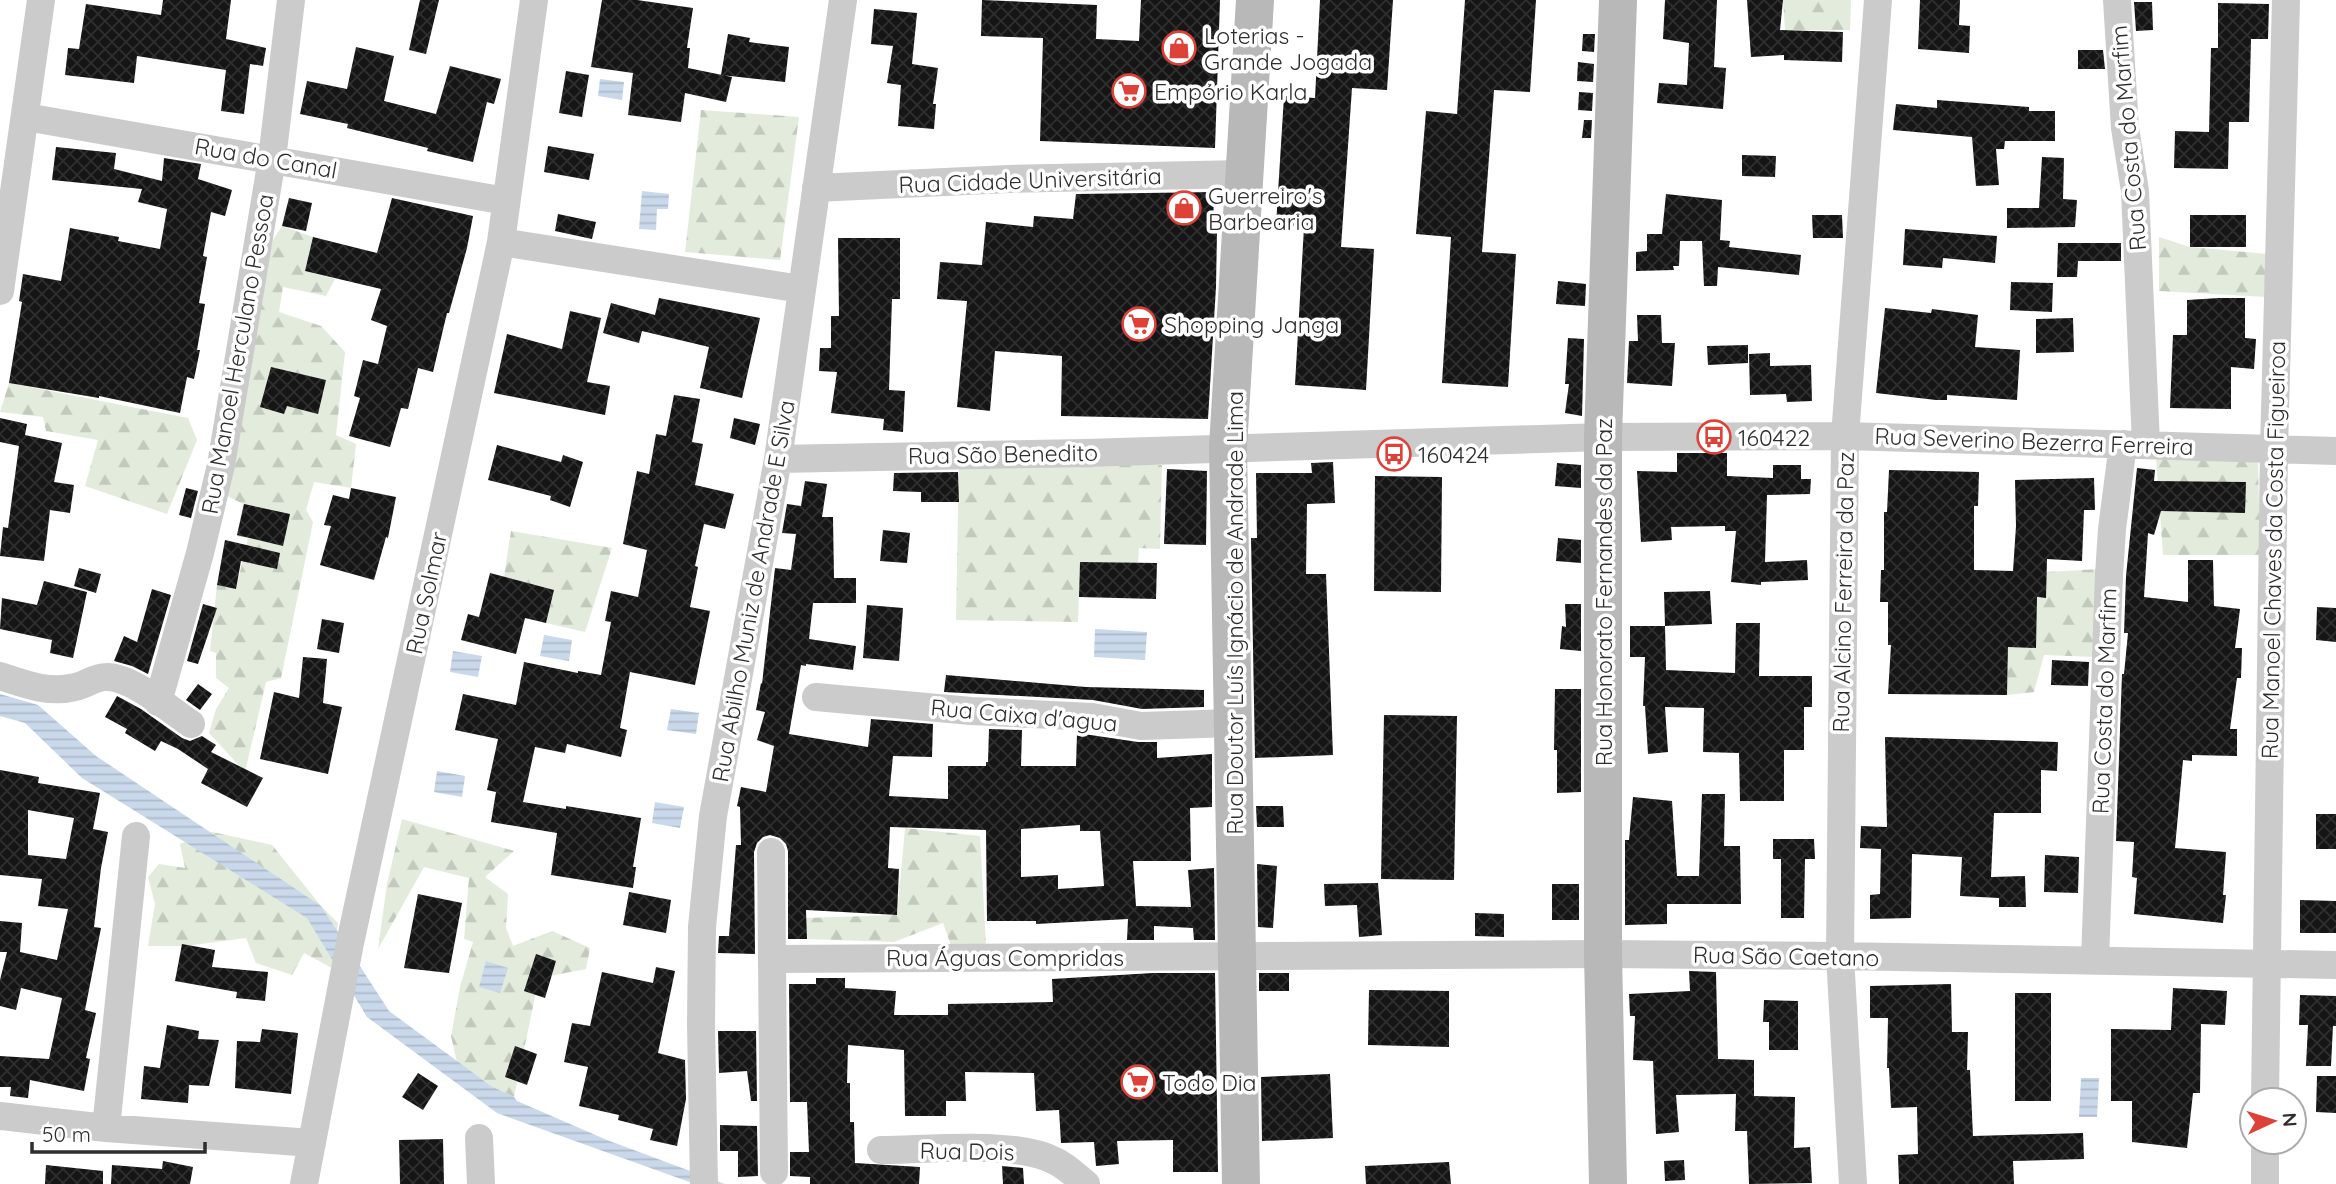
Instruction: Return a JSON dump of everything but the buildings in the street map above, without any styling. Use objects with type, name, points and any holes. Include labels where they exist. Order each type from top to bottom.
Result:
[{"type":"main road","name":"Rua Doutor Luís Ignácio de Andrade Lima","points":[[1241,1184],[1228,447],[1255,0]]},
{"type":"main road","name":"Rua Honorato Fernandes da Paz","points":[[1608,1184],[1603,954],[1603,437],[1618,0]]},
{"type":"street","points":[[0,291],[41,0]]},
{"type":"street","name":"Rua Manoel Herculano Pessoa","points":[[158,702],[200,553],[221,465],[272,159],[291,0]]},
{"type":"street","name":"Rua Solmar","points":[[304,1184],[350,943],[501,242],[534,0]]},
{"type":"street","name":"Rua Abilho Muniz de Andrade E Silva","points":[[703,1180],[702,927],[713,816],[778,459],[843,0]]},
{"type":"street","name":"Rua Alcino Ferreira da Paz","points":[[1853,1184],[1840,956],[1845,436],[1878,0]]},
{"type":"street","name":"Rua Costa do Marfim","points":[[2095,960],[2112,529],[2135,444],[2135,191],[2125,128],[2117,0]]},
{"type":"street","name":"Rua Manoel Chaves da Costa Figueiroa","points":[[2265,1086],[2274,449],[2286,0]]},
{"type":"street","name":"Rua do Canal","points":[[26,117],[506,201]]},
{"type":"street","name":"Rua Cidade Universitária","points":[[816,188],[1009,179],[1244,174]]},
{"type":"street","points":[[501,242],[802,289]]},
{"type":"street","name":"Rua Severino Bezerra Ferreira","points":[[1228,447],[1603,437],[1845,436],[2336,451]]},
{"type":"street","name":"Rua São Benedito","points":[[778,459],[1228,447]]},
{"type":"street","points":[[0,676],[35,687],[57,690],[75,688],[104,677],[114,678],[131,684],[191,724]]},
{"type":"street","name":"Rua Caixa d'agua","points":[[816,697],[971,712],[1092,717],[1141,726],[1233,723]]},
{"type":"street","points":[[106,1128],[136,836]]},
{"type":"street","points":[[771,852],[774,1172]]},
{"type":"street","name":"Rua São Caetano","points":[[1237,955],[1840,956],[2336,965]]},
{"type":"street","name":"Rua Águas Compridas","points":[[773,959],[1237,955]]},
{"type":"street","points":[[0,1116],[106,1128],[312,1143]]},
{"type":"street","points":[[479,1138],[481,1184]]},
{"type":"street","name":"Rua Dois","points":[[881,1150],[1000,1148],[1031,1152],[1055,1161],[1086,1184]]},
{"type":"street","points":[[2264,1184],[2265,1156]]},
{"type":"green space","points":[[1783,0],[1851,0],[1850,30],[1785,30]]},
{"type":"green space","points":[[701,110],[799,117],[780,260],[685,252]]},
{"type":"green space","points":[[282,226],[313,237],[305,271],[335,279],[326,296],[283,287],[279,312],[321,326],[345,352],[336,435],[356,444],[351,488],[314,482],[306,510],[313,522],[281,678],[266,682],[245,772],[209,733],[216,709],[229,688],[216,678],[216,653],[210,651],[217,585],[236,589],[248,538],[237,536],[243,504],[225,495],[268,247]]},
{"type":"green space","points":[[2159,237],[2190,247],[2268,254],[2267,297],[2159,291]]},
{"type":"green space","points":[[9,383],[188,418],[197,440],[167,514],[85,486],[98,440],[46,431],[43,417],[0,412]]},
{"type":"green space","points":[[2156,457],[2258,458],[2260,555],[2163,555]]},
{"type":"green space","points":[[959,462],[1162,465],[1160,549],[1139,548],[1138,563],[1080,562],[1078,622],[956,620]]},
{"type":"green space","points":[[511,531],[612,548],[585,632],[546,623],[554,590],[504,577]]},
{"type":"green space","points":[[2100,569],[2095,657],[2044,655],[2034,692],[2007,695],[2008,656],[1994,600],[2046,598],[2046,572]]},
{"type":"green space","points":[[402,819],[514,851],[485,877],[508,894],[506,928],[513,946],[552,931],[590,948],[586,969],[539,978],[514,1097],[491,1086],[457,1062],[451,1036],[460,987],[473,942],[464,939],[469,878],[424,867],[378,949],[387,884]]},
{"type":"green space","points":[[905,828],[980,836],[986,946],[953,951],[943,923],[894,942],[807,939],[806,918],[897,915]]},
{"type":"green space","points":[[212,832],[272,845],[338,923],[332,968],[304,953],[292,975],[256,963],[246,938],[186,946],[148,946],[155,904],[148,877],[159,864],[185,868],[180,844]]},
{"type":"water","points":[[600,79],[624,82],[622,100],[598,96]]},
{"type":"water","points":[[642,191],[669,194],[668,209],[657,209],[656,230],[639,229]]},
{"type":"water","points":[[1095,629],[1147,632],[1145,660],[1094,657]]},
{"type":"water","points":[[544,635],[572,640],[569,661],[540,656]]},
{"type":"water","points":[[453,651],[482,656],[478,677],[450,672]]},
{"type":"water","points":[[0,694],[38,705],[96,756],[321,906],[389,1011],[491,1086],[517,1101],[607,1140],[725,1184],[695,1184],[497,1113],[367,1017],[307,918],[82,778],[25,723],[0,716]]},
{"type":"water","points":[[671,709],[699,713],[696,734],[667,730]]},
{"type":"water","points":[[437,771],[465,776],[462,797],[434,792]]},
{"type":"water","points":[[655,802],[684,807],[680,828],[652,823]]},
{"type":"water","points":[[486,961],[508,968],[500,993],[479,987]]},
{"type":"water","points":[[2081,1078],[2099,1078],[2097,1117],[2079,1117]]},
{"type":"place","name":"Loterias - Grande Jogada","points":[[1179,48]]},
{"type":"place","name":"Empório Karla","points":[[1129,91]]},
{"type":"place","name":"Guerreiro's Barbearia","points":[[1184,208]]},
{"type":"place","name":"Shopping Janga","points":[[1139,324]]},
{"type":"place","name":"160422","points":[[1714,437]]},
{"type":"place","name":"160424","points":[[1394,454]]},
{"type":"place","name":"Todo Dia","points":[[1138,1082]]}]
